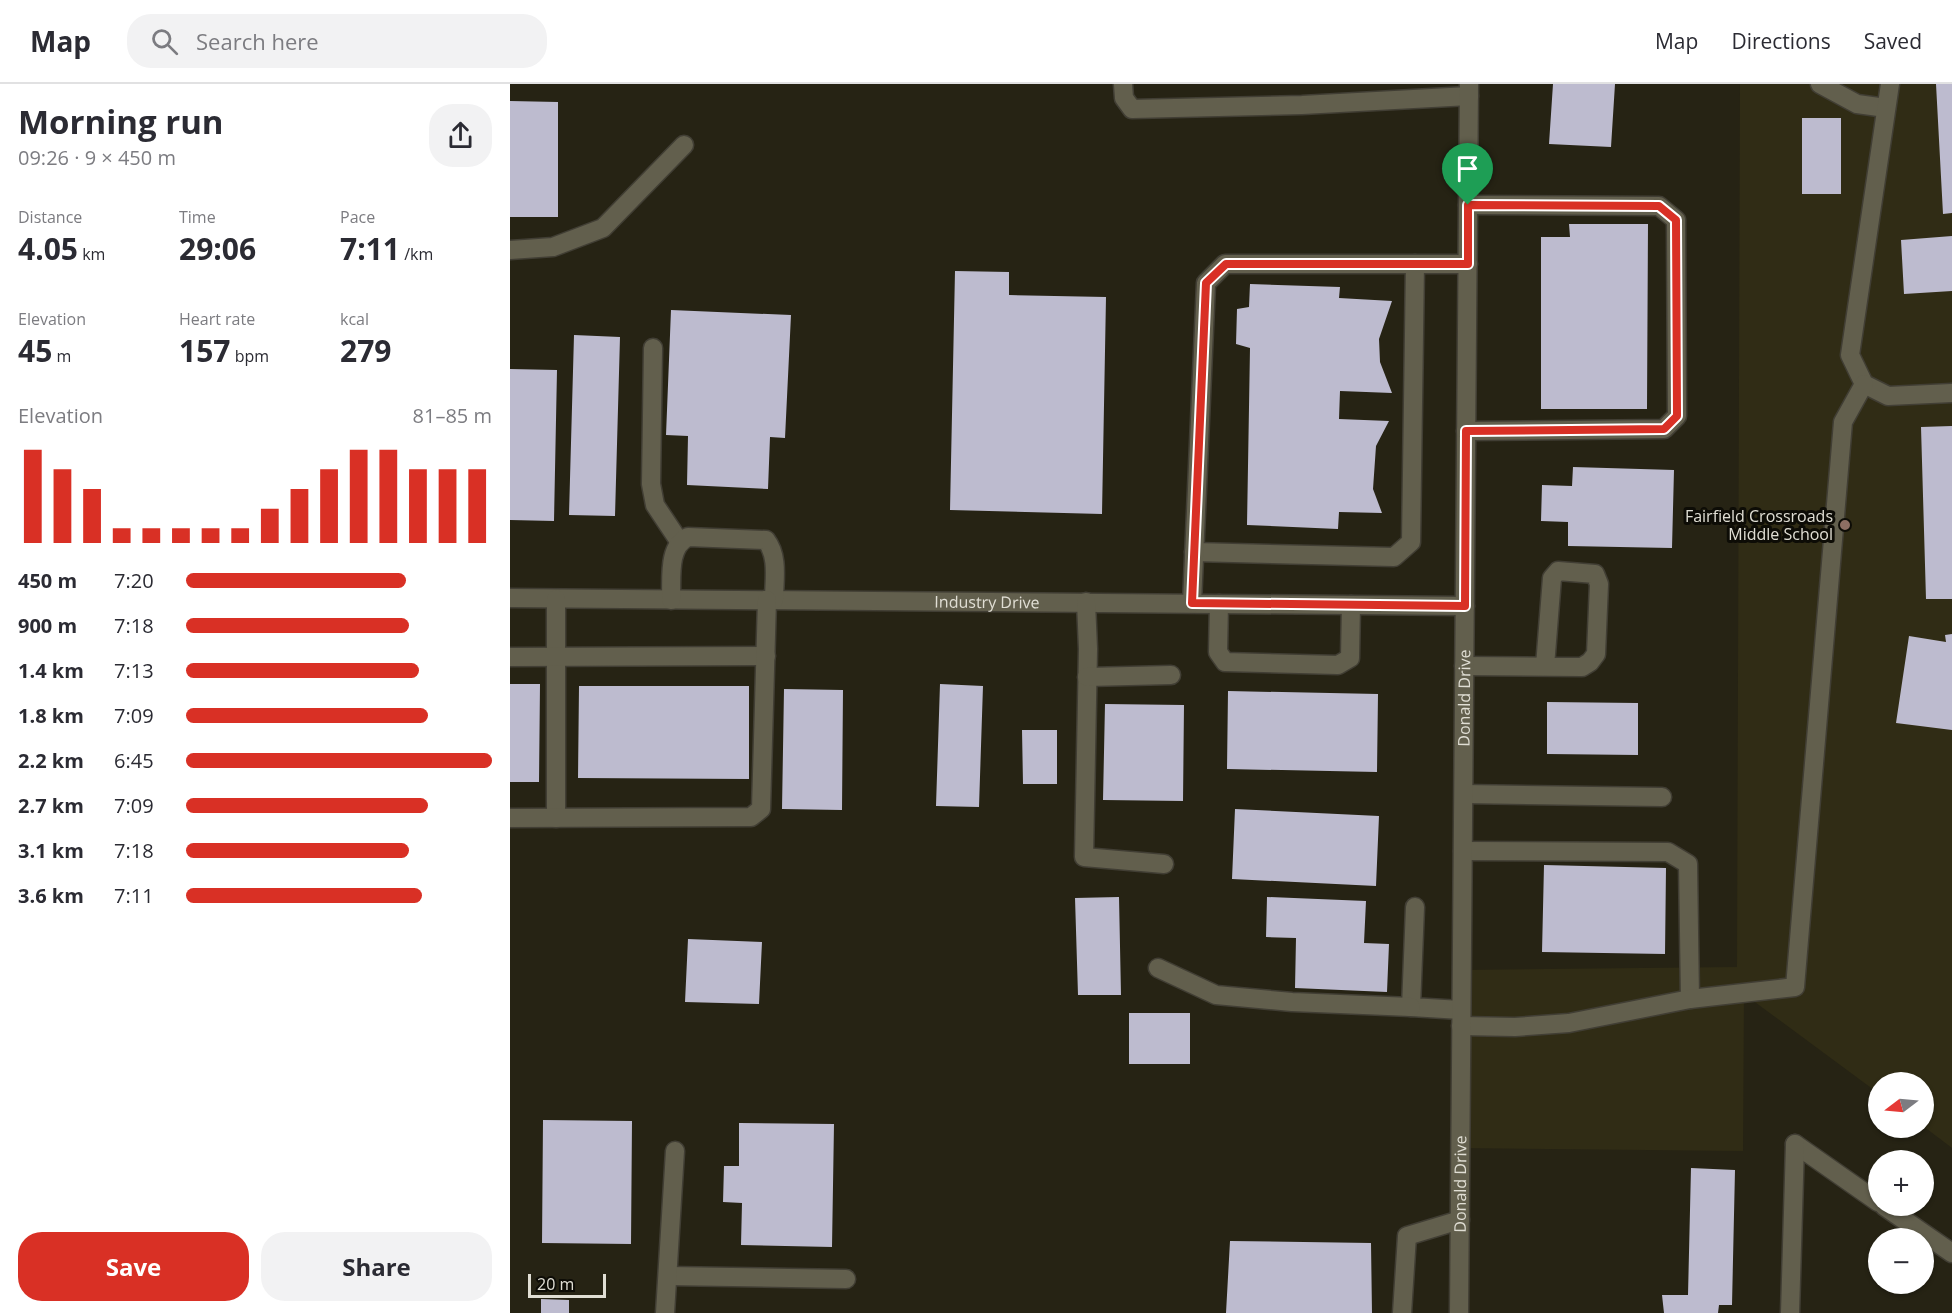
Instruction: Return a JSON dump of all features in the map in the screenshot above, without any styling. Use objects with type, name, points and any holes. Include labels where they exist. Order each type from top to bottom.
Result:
[{"type":"street","points":[[1123,84],[1124,98],[1132,109],[1302,105],[1469,90]]},
{"type":"street","points":[[1821,84],[1857,104],[1886,108]]},
{"type":"street","points":[[1890,84],[1850,355],[1864,384],[1888,396],[1952,393]]},
{"type":"street","name":"Donald Drive","points":[[1459,1313],[1469,90]]},
{"type":"street","points":[[510,250],[553,247],[603,228],[684,145]]},
{"type":"street","points":[[1466,431],[1664,429],[1677,416],[1676,220],[1659,206],[1468,205]]},
{"type":"street","points":[[1192,603],[1206,283],[1226,264],[1468,264]]},
{"type":"street","points":[[1194,552],[1394,556],[1411,542],[1415,264]]},
{"type":"street","points":[[653,348],[651,484],[656,505],[678,542]]},
{"type":"street","points":[[1158,968],[1216,995],[1292,1002],[1411,1006],[1461,1018],[1515,1027],[1569,1023],[1690,999],[1795,987],[1843,422],[1864,384]]},
{"type":"street","points":[[510,818],[751,817],[761,809],[766,656],[774,549],[766,540],[688,537],[678,542],[674,550],[671,600]]},
{"type":"street","points":[[1464,666],[1582,667],[1590,663],[1596,654],[1599,584],[1595,574],[1558,571],[1552,578],[1545,666]]},
{"type":"street","name":"Industry Drive","points":[[510,598],[1465,606]]},
{"type":"street","points":[[556,598],[556,818]]},
{"type":"street","points":[[1086,602],[1084,857],[1164,864]]},
{"type":"street","points":[[1219,604],[1218,652],[1225,662],[1338,665],[1350,658],[1351,605]]},
{"type":"street","points":[[510,657],[766,656]]},
{"type":"street","points":[[1087,677],[1171,675]]},
{"type":"street","points":[[1464,794],[1662,797]]},
{"type":"street","points":[[1463,850],[1668,852],[1688,864],[1690,999]]},
{"type":"street","points":[[1411,1006],[1415,907]]},
{"type":"street","points":[[1790,1313],[1795,1144],[1868,1195]]},
{"type":"street","points":[[665,1313],[675,1151]]},
{"type":"street","points":[[1898,1216],[1952,1253]]},
{"type":"street","points":[[1402,1313],[1407,1236],[1460,1220]]},
{"type":"street","points":[[668,1276],[846,1279]]},
{"type":"shaded area","name":"Fairfield Crossroads Middle School","points":[[1740,84],[1952,84],[1952,1148],[1934,1134],[1934,1072],[1868,1072],[1868,1086],[1744,994],[1743,1151],[1460,1148],[1462,970],[1737,967]]},
{"type":"building","points":[[1553,84],[1615,84],[1611,147],[1549,144]]},
{"type":"building","points":[[1936,84],[1952,84],[1952,213],[1943,214]]},
{"type":"building","points":[[510,101],[558,102],[558,217],[510,217]]},
{"type":"building","points":[[1802,118],[1841,118],[1841,194],[1802,194]]},
{"type":"building","points":[[1569,224],[1648,224],[1647,409],[1541,409],[1541,237],[1570,237]]},
{"type":"building","points":[[1952,236],[1952,291],[1904,294],[1901,240]]},
{"type":"building","points":[[955,271],[1009,272],[1009,295],[1106,297],[1102,514],[950,510]]},
{"type":"building","points":[[1250,284],[1340,287],[1339,298],[1392,301],[1379,339],[1380,362],[1392,393],[1340,391],[1339,419],[1389,421],[1376,446],[1373,489],[1382,513],[1339,512],[1338,529],[1247,525],[1250,348],[1236,344],[1237,309],[1249,307]]},
{"type":"building","points":[[671,310],[791,315],[785,438],[770,437],[768,489],[687,485],[688,436],[666,435]]},
{"type":"building","points":[[574,335],[620,337],[615,516],[569,515]]},
{"type":"building","points":[[510,369],[557,370],[554,521],[510,520]]},
{"type":"building","points":[[1952,426],[1952,599],[1926,599],[1921,427]]},
{"type":"building","points":[[1573,467],[1674,470],[1672,548],[1568,546],[1568,522],[1541,521],[1542,485],[1572,486]]},
{"type":"building","points":[[1952,634],[1952,730],[1896,723],[1909,636],[1946,642],[1945,635]]},
{"type":"building","points":[[510,684],[540,684],[539,782],[510,782]]},
{"type":"building","points":[[940,684],[983,686],[979,807],[936,806]]},
{"type":"building","points":[[579,686],[749,686],[749,779],[578,778]]},
{"type":"building","points":[[784,689],[843,690],[842,810],[782,809]]},
{"type":"building","points":[[1228,691],[1378,694],[1377,772],[1227,769]]},
{"type":"building","points":[[1547,702],[1638,703],[1638,755],[1547,754]]},
{"type":"building","points":[[1105,704],[1184,705],[1183,801],[1103,800]]},
{"type":"building","points":[[1022,730],[1057,730],[1057,784],[1023,784]]},
{"type":"building","points":[[1235,809],[1379,816],[1376,886],[1232,879]]},
{"type":"building","points":[[1544,865],[1666,868],[1665,954],[1542,952]]},
{"type":"building","points":[[1119,897],[1121,995],[1078,995],[1075,898]]},
{"type":"building","points":[[1267,897],[1366,901],[1364,943],[1389,944],[1387,992],[1295,988],[1296,938],[1266,937]]},
{"type":"building","points":[[688,939],[762,942],[759,1004],[685,1002]]},
{"type":"building","points":[[1129,1013],[1190,1013],[1190,1064],[1129,1064]]},
{"type":"building","points":[[543,1120],[632,1121],[631,1244],[542,1243]]},
{"type":"building","points":[[739,1123],[834,1124],[832,1247],[741,1245],[742,1203],[723,1202],[724,1166],[739,1166]]},
{"type":"building","points":[[1691,1168],[1735,1170],[1732,1305],[1719,1305],[1718,1313],[1664,1313],[1662,1295],[1688,1295]]},
{"type":"building","points":[[1230,1241],[1371,1243],[1372,1313],[1226,1313]]},
{"type":"building","points":[[541,1299],[569,1300],[569,1313],[541,1313]]},
{"type":"place","name":"Fairfield Crossroads Middle School","points":[[1845,525]]},
{"type":"route","points":[[1468,205],[1659,206],[1676,220],[1677,416],[1664,429],[1466,431],[1465,606],[1192,603],[1206,283],[1226,264],[1468,264],[1468,205]]}]
